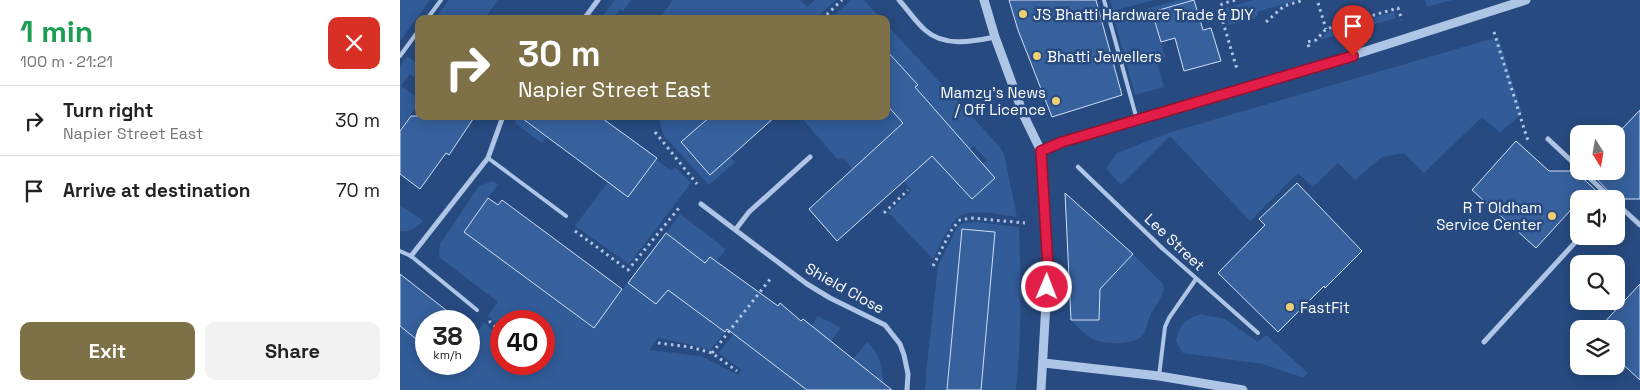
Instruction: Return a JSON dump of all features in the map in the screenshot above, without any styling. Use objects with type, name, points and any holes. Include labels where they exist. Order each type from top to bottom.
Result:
[{"type":"street","points":[[587,15],[598,0]]},
{"type":"street","points":[[899,0],[925,30],[946,41],[976,41],[995,36]]},
{"type":"street","points":[[984,0],[1028,126],[1041,151],[1048,268],[1041,390]]},
{"type":"street","points":[[1041,151],[1062,142],[1328,63],[1526,0]]},
{"type":"street","points":[[411,256],[488,158],[502,120]]},
{"type":"street","points":[[1548,139],[1570,160]]},
{"type":"street","points":[[736,229],[749,212],[810,157]]},
{"type":"street","name":"Lee Street","points":[[1078,167],[1162,248]]},
{"type":"street","points":[[1592,180],[1602,190]]},
{"type":"street","name":"Shield Close","points":[[701,204],[807,284],[830,298],[885,325],[900,344],[904,355],[908,374],[907,390]]},
{"type":"street","points":[[1625,211],[1640,225]]},
{"type":"street","points":[[1484,342],[1573,245]]},
{"type":"street","points":[[1044,363],[1159,376],[1243,390]]},
{"type":"lane","points":[[430,15],[441,0]]},
{"type":"lane","points":[[1104,0],[1137,120]]},
{"type":"lane","points":[[400,56],[415,35]]},
{"type":"lane","points":[[488,158],[566,216]]},
{"type":"lane","name":"Lee Street","points":[[1162,248],[1258,333]]},
{"type":"lane","points":[[400,251],[411,256],[478,310]]},
{"type":"lane","points":[[1159,376],[1165,327],[1169,318],[1196,279]]},
{"type":"path","points":[[826,15],[842,0]]},
{"type":"path","points":[[1235,0],[1222,4],[1219,9],[1237,69]]},
{"type":"path","points":[[1266,22],[1284,6],[1304,0]]},
{"type":"path","points":[[1318,3],[1326,29]]},
{"type":"path","points":[[1309,47],[1307,42],[1316,40],[1326,29],[1398,8],[1402,20]]},
{"type":"path","points":[[1494,32],[1527,138],[1532,145]]},
{"type":"path","points":[[649,120],[658,137],[697,184]]},
{"type":"path","points":[[884,213],[908,190]]},
{"type":"path","points":[[566,216],[571,228],[628,270],[679,208]]},
{"type":"path","points":[[933,266],[952,229],[960,220],[971,218],[1025,222]]},
{"type":"path","points":[[712,353],[773,276]]},
{"type":"path","points":[[658,343],[690,347],[712,353],[737,371]]},
{"type":"shaded area","points":[[400,0],[430,0],[419,15],[415,15],[415,20],[400,41]]},
{"type":"shaded area","points":[[449,0],[498,0],[487,15],[438,15]]},
{"type":"shaded area","points":[[615,0],[631,0],[623,11],[620,9],[616,15],[603,15]]},
{"type":"shaded area","points":[[673,0],[800,0],[807,7],[815,0],[836,0],[819,15],[662,15]]},
{"type":"shaded area","points":[[851,0],[864,0],[877,15],[852,14],[835,15]]},
{"type":"shaded area","points":[[1110,0],[1154,0],[1113,11]]},
{"type":"shaded area","points":[[1179,0],[1194,0],[1152,12],[1165,57],[1156,59],[1164,87],[1135,95],[1114,18]]},
{"type":"shaded area","points":[[1253,0],[1298,0],[1257,12],[1258,16],[1229,25],[1226,8]]},
{"type":"shaded area","points":[[1425,0],[1452,0],[1427,7]]},
{"type":"shaded area","points":[[1394,12],[1396,18],[1320,40],[1328,31]]},
{"type":"shaded area","points":[[890,28],[999,146],[1004,154],[1017,217],[980,212],[972,212],[960,216],[949,229],[933,259],[888,212],[912,191],[900,177],[929,152],[971,198],[994,177],[982,164],[987,160],[974,146],[970,149],[946,122],[934,117],[938,113],[915,87],[917,85],[890,61]]},
{"type":"shaded area","points":[[1498,37],[1522,113],[1500,133],[1482,117],[1424,173],[1404,153],[1382,157],[1355,180],[1338,163],[1313,187],[1298,173],[1250,221],[1170,136],[1121,185],[1106,168],[1117,153],[1168,133]]},
{"type":"shaded area","points":[[407,56],[415,62],[415,77],[410,74],[401,86],[415,96],[415,108],[400,129],[400,66]]},
{"type":"shaded area","points":[[890,109],[907,128],[853,169],[842,157],[838,160],[803,120],[890,120]]},
{"type":"shaded area","points":[[525,120],[546,137],[542,143],[516,124],[515,121]]},
{"type":"shaded area","points":[[659,120],[706,120],[681,142],[710,175],[730,157],[735,162],[709,185],[664,136]]},
{"type":"shaded area","points":[[656,159],[671,171],[675,167],[691,183],[629,264],[575,226],[608,182],[628,196]]},
{"type":"shaded area","points":[[493,181],[498,184],[464,232],[593,328],[639,268],[651,277],[640,292],[656,304],[668,290],[725,332],[710,350],[658,338],[649,350],[701,356],[738,375],[742,370],[718,353],[734,334],[807,390],[400,390],[400,326],[415,338],[415,375],[480,375],[480,328],[484,322],[490,328],[490,375],[555,375],[555,310],[492,310],[498,302],[439,257],[440,244],[479,186]]},
{"type":"shaded area","points":[[400,205],[423,221],[413,229],[400,231]]},
{"type":"shaded area","points":[[680,214],[726,249],[716,262],[705,263],[666,233]]},
{"type":"shaded area","points":[[976,222],[1019,227],[1021,308],[1016,390],[981,390],[983,370],[981,350],[985,350],[988,323],[983,322],[989,302],[991,280],[986,279],[988,257],[993,257],[995,232],[963,228],[947,390],[925,390],[938,266],[957,227],[963,223]]},
{"type":"shaded area","points":[[1133,254],[1164,285],[1161,297],[1150,316],[1146,330],[1137,340],[1118,343],[1095,340],[1071,320],[1099,320],[1100,281],[1105,283]]},
{"type":"shaded area","points":[[1200,314],[1225,319],[1258,342],[1266,335],[1308,373],[1303,378],[1263,364],[1183,353],[1176,342],[1179,331],[1186,321]]},
{"type":"shaded area","points":[[818,316],[841,328],[831,341],[823,335],[804,335]]},
{"type":"shaded area","points":[[867,342],[876,352],[881,364],[882,390],[867,390],[877,376],[869,370],[862,379],[846,368]]},
{"type":"building","points":[[1009,0],[1096,0],[1122,95],[1052,117],[1018,30]]},
{"type":"building","points":[[1194,0],[1203,30],[1211,28],[1221,61],[1184,71],[1175,38],[1161,42],[1152,12]]},
{"type":"building","points":[[890,54],[918,85],[915,87],[995,178],[972,199],[932,156],[837,241],[809,209],[903,123],[890,108]]},
{"type":"building","points":[[1640,110],[1640,199],[1625,199],[1625,190],[1607,190],[1598,180],[1625,180],[1625,126]]},
{"type":"building","points":[[411,116],[415,116],[415,120],[472,120],[449,155],[446,153],[420,189],[400,174],[400,131]]},
{"type":"building","points":[[524,120],[605,120],[657,158],[628,197]]},
{"type":"building","points":[[706,120],[772,120],[710,175],[681,142]]},
{"type":"building","points":[[1516,141],[1549,171],[1570,171],[1570,180],[1585,180],[1595,190],[1570,190],[1570,211],[1536,248],[1472,190]]},
{"type":"building","points":[[1297,183],[1362,251],[1278,332],[1218,273],[1265,225],[1259,219]]},
{"type":"building","points":[[1065,193],[1133,254],[1100,289],[1099,320],[1071,320]]},
{"type":"building","points":[[488,198],[498,205],[502,200],[622,289],[594,328],[464,232]]},
{"type":"building","points":[[962,229],[995,232],[981,390],[947,390]]},
{"type":"building","points":[[666,233],[705,263],[710,257],[778,306],[780,303],[892,390],[807,390],[727,329],[725,332],[668,290],[656,304],[628,283]]},
{"type":"building","points":[[400,274],[446,310],[415,310],[415,338],[400,326]]},
{"type":"building","points":[[1640,284],[1640,380],[1625,366],[1625,320],[1606,320],[1616,310],[1625,310],[1625,300]]},
{"type":"place","name":"JS Bhatti Hardware Trade & DIY","points":[[1023,14]]},
{"type":"place","name":"Bhatti Jewellers","points":[[1037,56]]},
{"type":"place","name":"Mamzy's News / Off Licence","points":[[1056,101]]},
{"type":"place","name":"R T Oldham Service Center","points":[[1552,216]]},
{"type":"place","name":"FastFit","points":[[1290,307]]},
{"type":"route","points":[[1047,287],[1048,268],[1041,151],[1062,142],[1353,56]]}]
